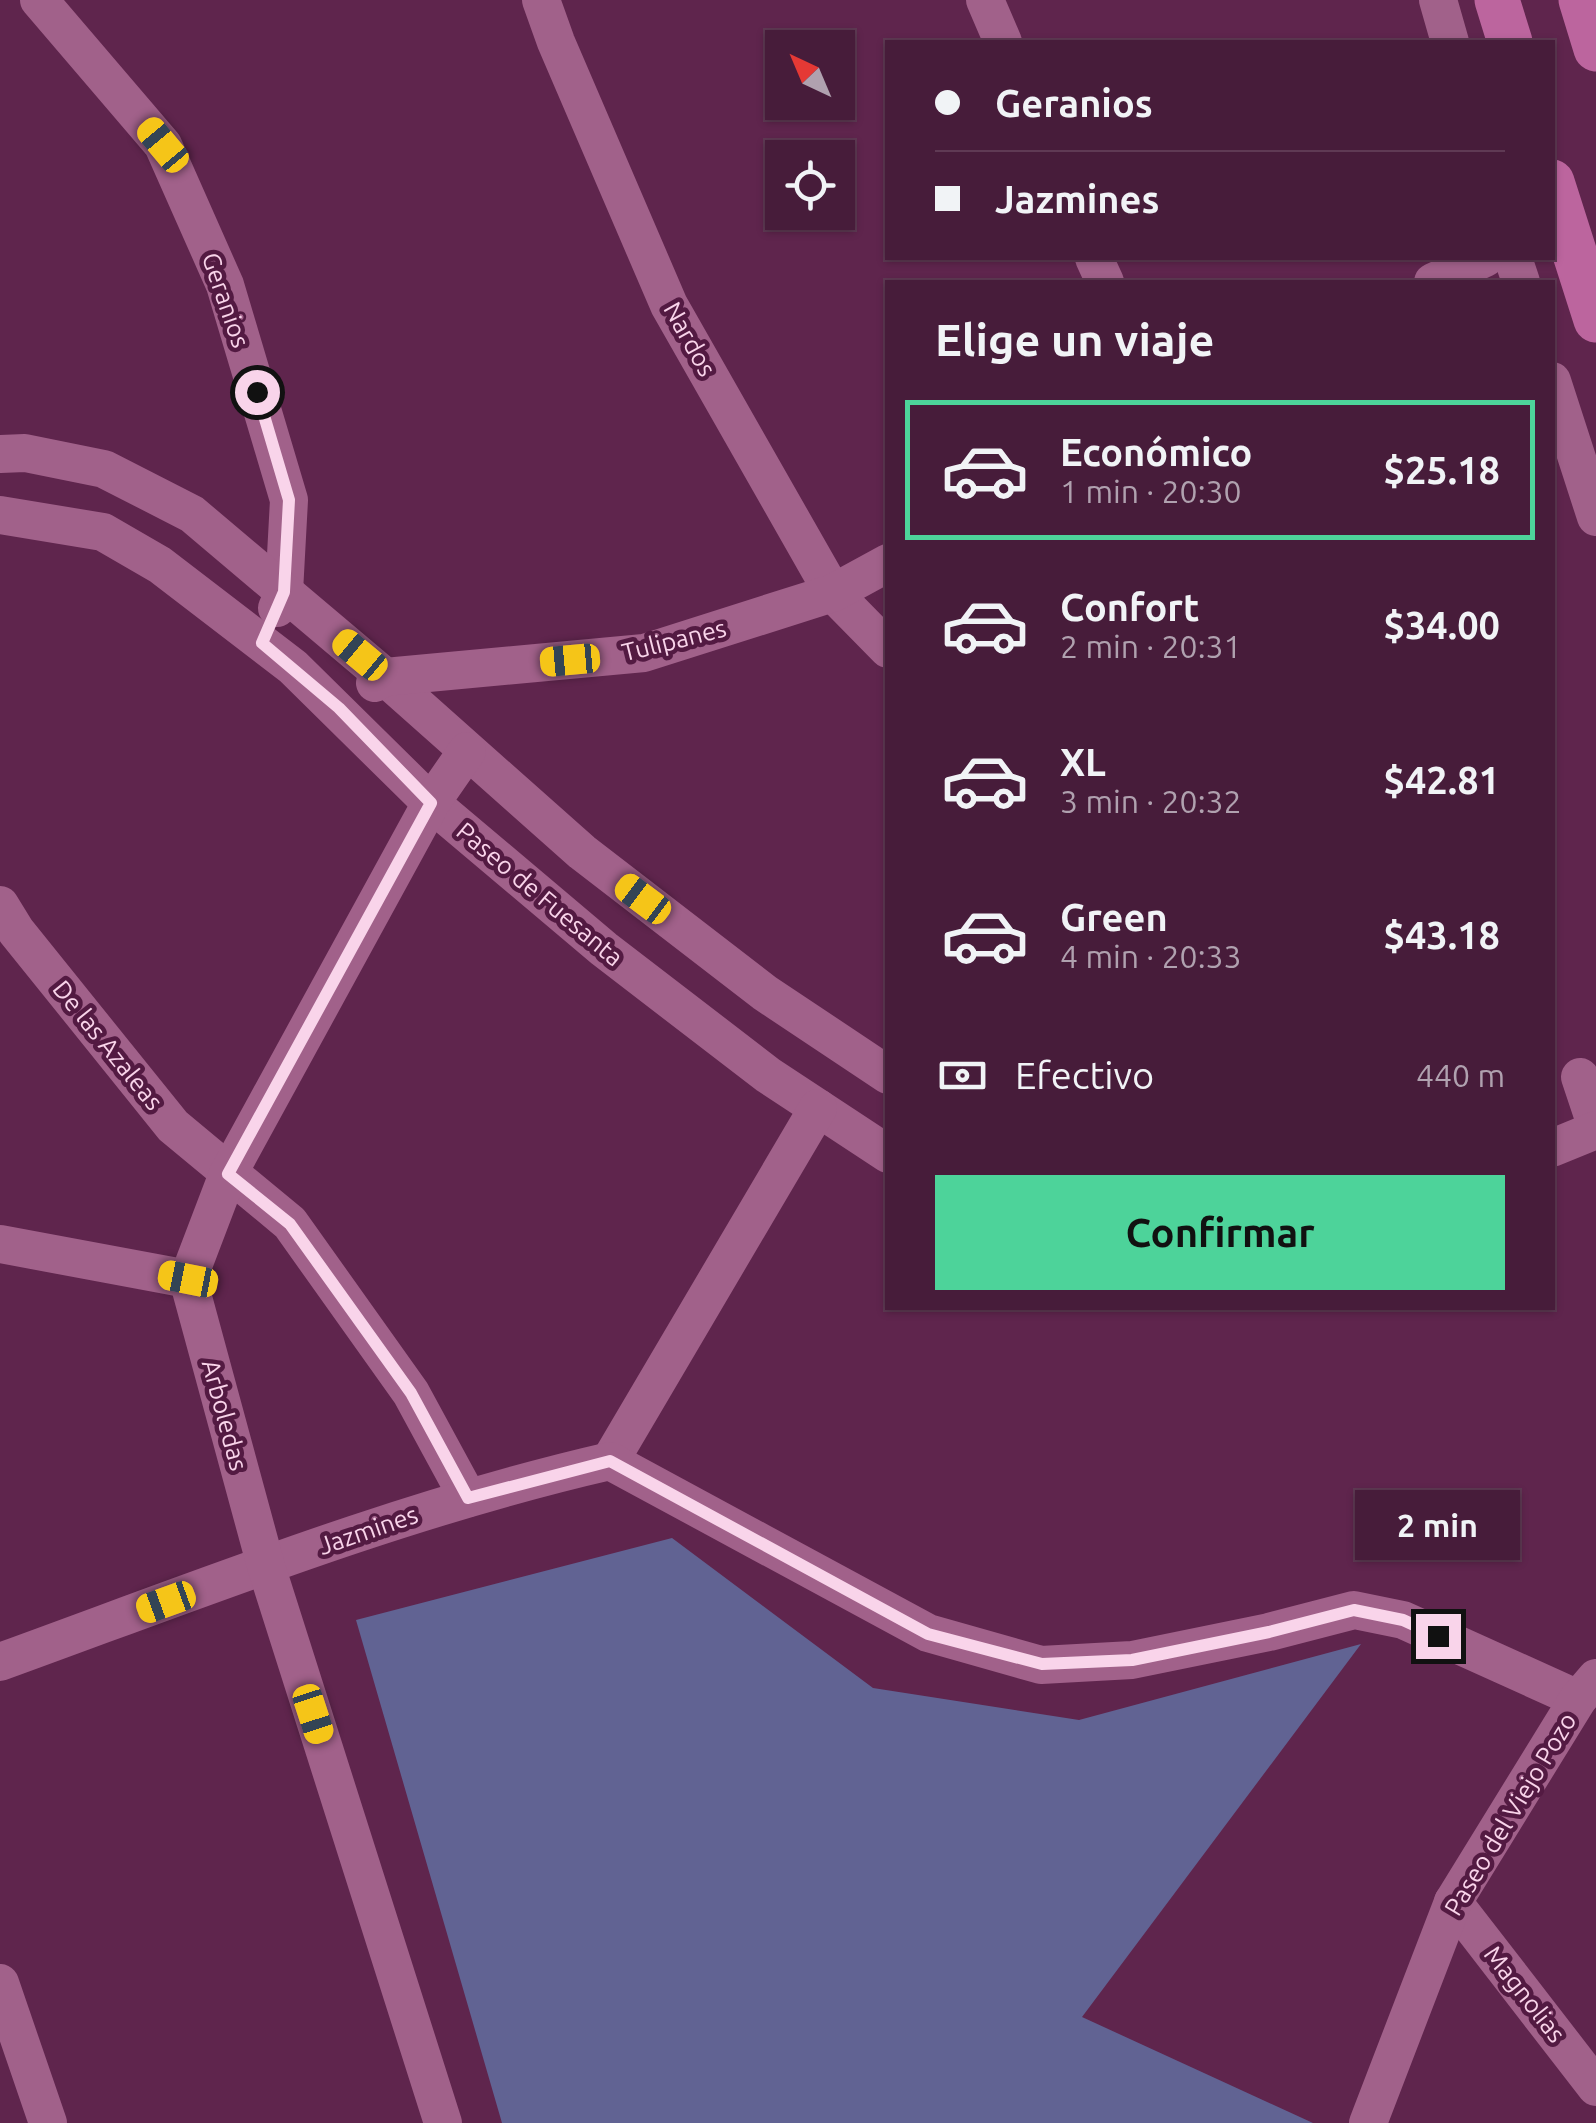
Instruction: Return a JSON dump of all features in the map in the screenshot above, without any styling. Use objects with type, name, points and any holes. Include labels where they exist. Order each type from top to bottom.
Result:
[{"type":"main road","points":[[1497,0],[1509,40]]},
{"type":"main road","points":[[1581,0],[1596,49]]},
{"type":"main road","points":[[1567,213],[1596,320]]},
{"type":"street","name":"Geranios","points":[[39,0],[163,145],[225,285],[289,500],[284,592],[262,643]]},
{"type":"street","name":"Nardos","points":[[541,0],[670,305],[833,594],[885,646]]},
{"type":"street","points":[[985,0],[1002,40]]},
{"type":"street","points":[[1438,0],[1449,40]]},
{"type":"street","points":[[1436,280],[1480,260]]},
{"type":"street","points":[[1555,390],[1596,517]]},
{"type":"street","points":[[0,454],[24,453],[104,468],[192,514],[385,676],[582,852],[765,992],[885,1072]]},
{"type":"street","name":"Paseo de Fuesanta","points":[[0,515],[103,532],[160,565],[339,708],[431,803],[604,949],[768,1075],[885,1152]]},
{"type":"street","name":"Tulipanes","points":[[339,708],[385,676],[644,653],[833,594],[885,566]]},
{"type":"street","points":[[0,1244],[188,1279],[228,1174],[431,803],[467,750]]},
{"type":"street","name":"De las Azaleas","points":[[0,905],[16,931],[174,1126],[290,1224],[411,1393],[468,1498]]},
{"type":"street","points":[[1555,1147],[1596,1128],[1576,1078]]},
{"type":"street","points":[[818,1108],[610,1461],[928,1634],[1042,1664],[1132,1660],[1354,1610],[1403,1620],[1587,1688]]},
{"type":"street","name":"Arboledas","points":[[188,1279],[266,1566],[444,2123]]},
{"type":"street","name":"Jazmines","points":[[0,1662],[468,1498],[610,1461]]},
{"type":"street","name":"Paseo del Viejo Pozo","points":[[1368,2123],[1453,1902],[1587,1688]]},
{"type":"street","name":"Magnolias","points":[[1453,1902],[1596,2087]]},
{"type":"street","points":[[0,1983],[48,2123]]},
{"type":"shaded area","points":[[672,1538],[873,1688],[1079,1720],[1361,1644],[1082,2017],[1313,2123],[502,2123],[356,1620]]},
{"type":"route","points":[[257,392],[289,500],[284,592],[262,643],[339,708],[431,803],[228,1174],[290,1224],[411,1393],[468,1498],[610,1461],[928,1634],[1042,1664],[1132,1660],[1354,1610],[1403,1620],[1438,1636]]}]
